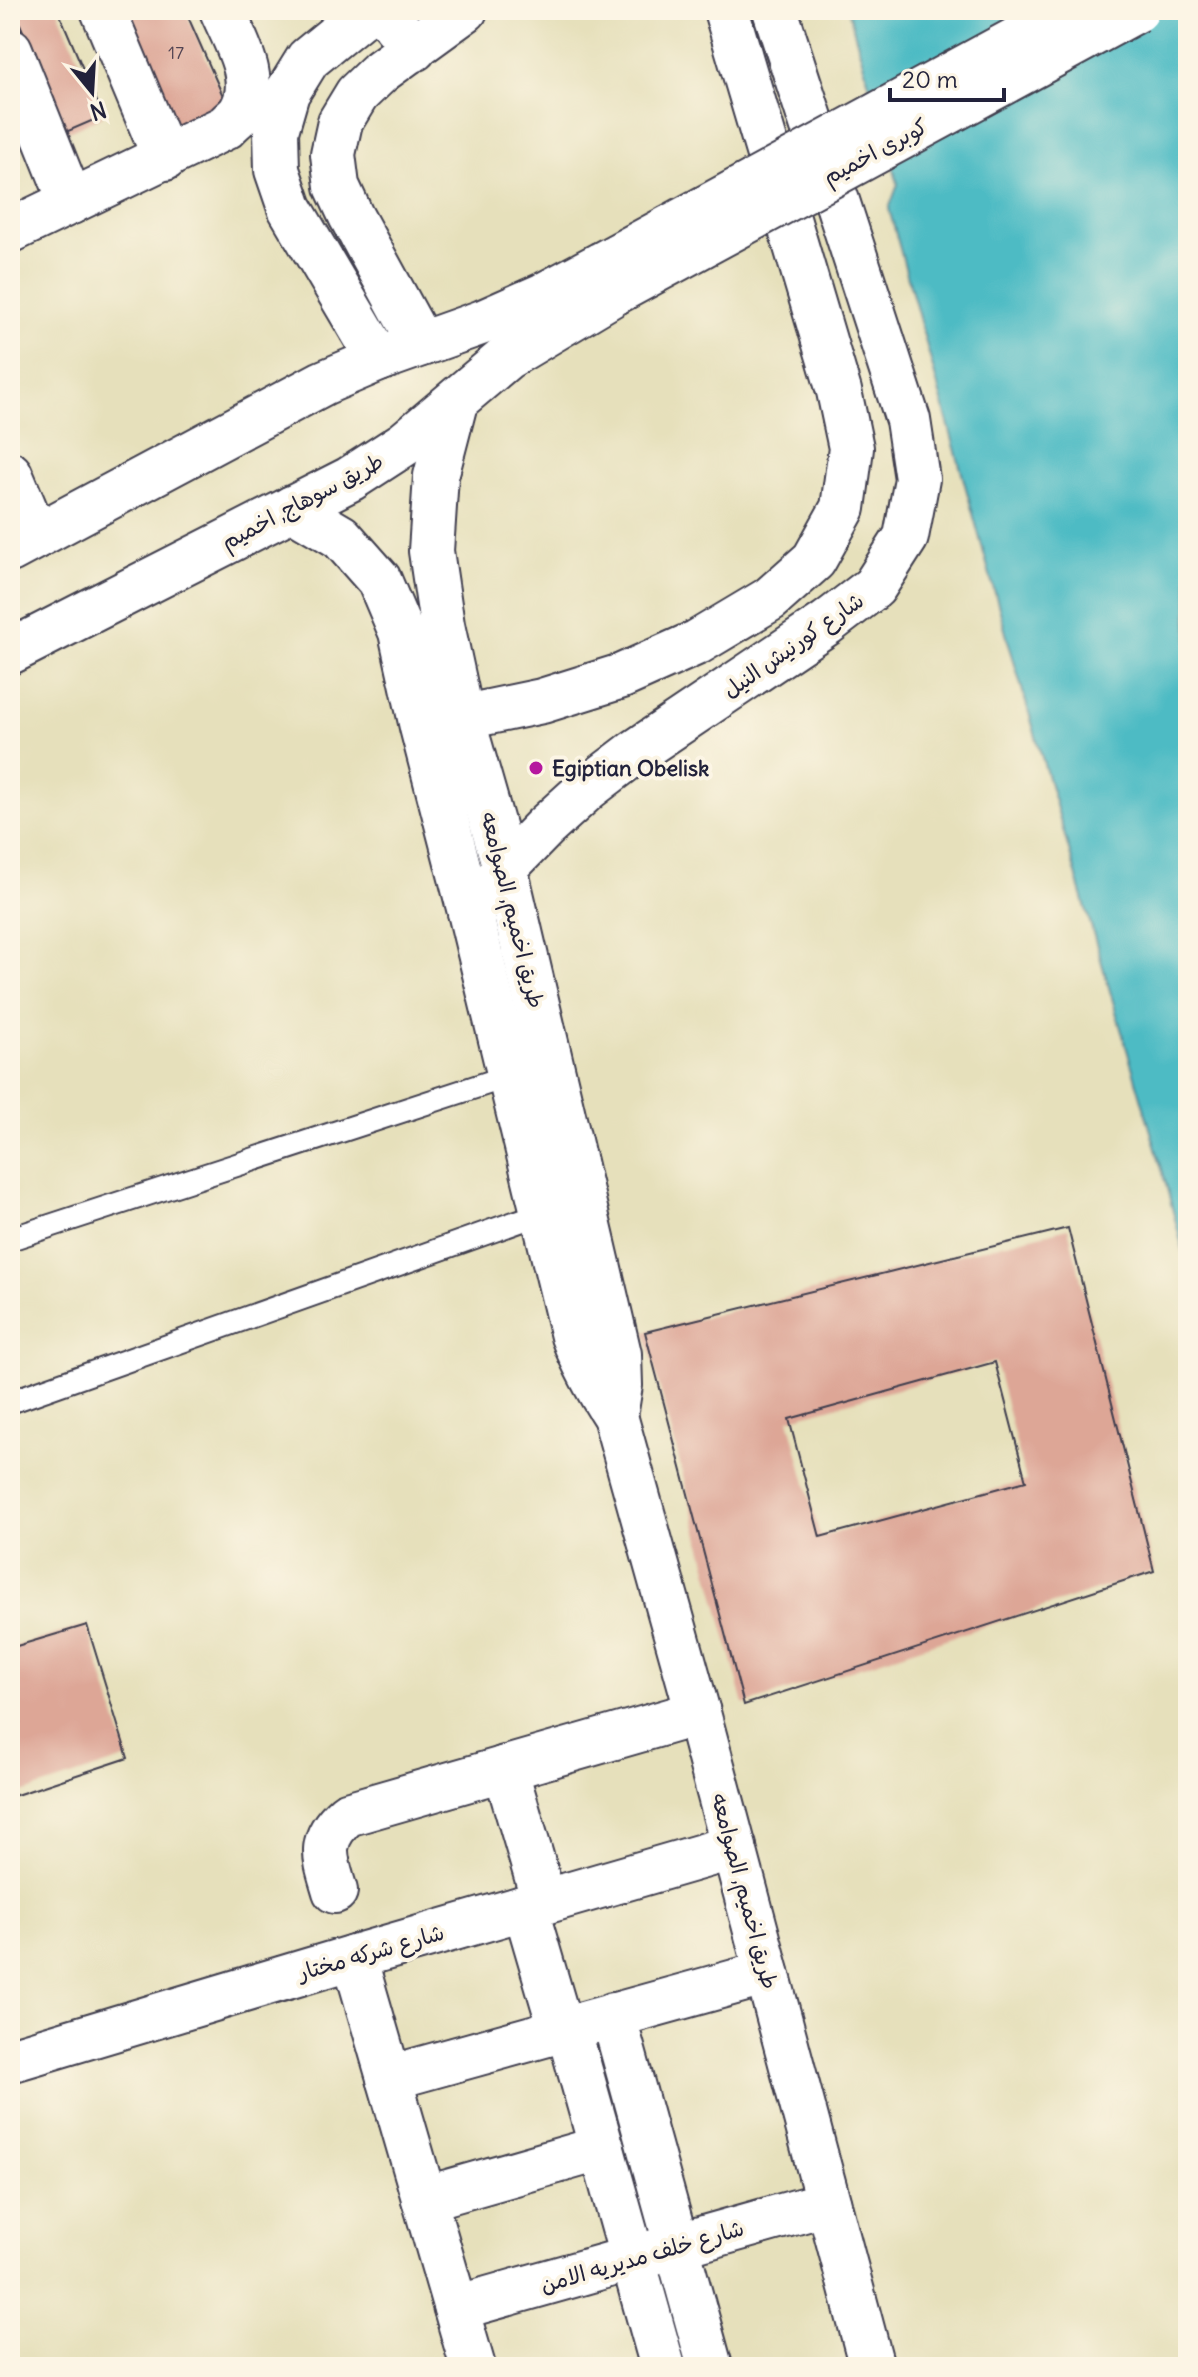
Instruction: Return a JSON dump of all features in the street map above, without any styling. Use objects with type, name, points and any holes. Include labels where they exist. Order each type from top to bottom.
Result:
[{"type":"main road","points":[[103,10],[165,158]]},
{"type":"main road","points":[[10,231],[226,127],[240,112],[248,94],[248,74],[222,10]]},
{"type":"main road","points":[[368,10],[308,59],[287,93],[276,131],[277,170],[290,208],[379,359]]},
{"type":"main road","points":[[383,10],[414,49]]},
{"type":"main road","points":[[421,344],[337,186],[333,154],[340,122],[357,94],[381,71],[465,10]]},
{"type":"main road","points":[[442,722],[542,701],[622,676],[698,642],[770,599],[814,560],[843,508],[851,448],[839,391],[726,10]]},
{"type":"main road","name":"شارع كورنيش النيل","points":[[470,912],[505,868],[545,827],[600,779],[827,623],[874,587],[906,537],[917,479],[908,420],[775,10]]},
{"type":"main road","name":"كوبرى اخميم","points":[[608,278],[1071,10]]},
{"type":"main road","name":"كوبرى اخميم","points":[[608,278],[1137,10]]},
{"type":"main road","points":[[12,59],[71,202]]},
{"type":"main road","points":[[10,474],[23,543],[323,383],[379,359],[483,322],[544,295],[608,278]]},
{"type":"main road","name":"طريق سوهاج, اخميم","points":[[10,652],[350,479],[393,451],[455,403],[480,378],[608,278]]},
{"type":"main road","name":"طريق اخميم, الصوامعه","points":[[455,403],[436,476],[431,551],[442,625],[442,722],[470,912],[510,1075],[619,1354],[620,1385],[615,1416],[698,1713],[872,2367]]},
{"type":"main road","name":"طريق اخميم, الصوامعه","points":[[292,508],[341,537],[379,580],[505,868],[552,1065],[564,1208]]},
{"type":"main road","points":[[335,1891],[327,1864],[326,1845],[333,1827],[347,1814],[698,1713]]},
{"type":"main road","points":[[505,1768],[565,2029],[663,2367]]},
{"type":"main road","name":"شارع شركه مختار","points":[[10,2060],[734,1847]]},
{"type":"main road","points":[[354,1957],[473,2367]]},
{"type":"main road","points":[[389,2078],[767,1973]]},
{"type":"main road","points":[[613,2015],[710,2367]]},
{"type":"main road","points":[[424,2199],[602,2148]]},
{"type":"main road","name":"شارع خلف مديريه الامن","points":[[456,2308],[828,2203]]},
{"type":"lane","points":[[10,1239],[510,1075],[552,1065]]},
{"type":"lane","points":[[10,1402],[564,1208]]},
{"type":"water","points":[[848,10],[1188,10],[1188,1269],[1009,644],[889,209],[898,184]]},
{"type":"building","points":[[14,10],[58,10],[103,116],[66,132]]},
{"type":"building","points":[[122,10],[185,10],[227,105],[173,128]]},
{"type":"building","points":[[1068,1228],[1154,1571],[744,1705],[645,1332]],"holes":[[[995,1362],[1026,1481],[820,1537],[789,1419]]]},
{"type":"building","points":[[87,1625],[128,1758],[10,1797],[10,1725],[20,1722],[15,1705],[10,1706],[10,1648]]},
{"type":"place","name":"Egiptian Obelisk","points":[[536,768]]}]
